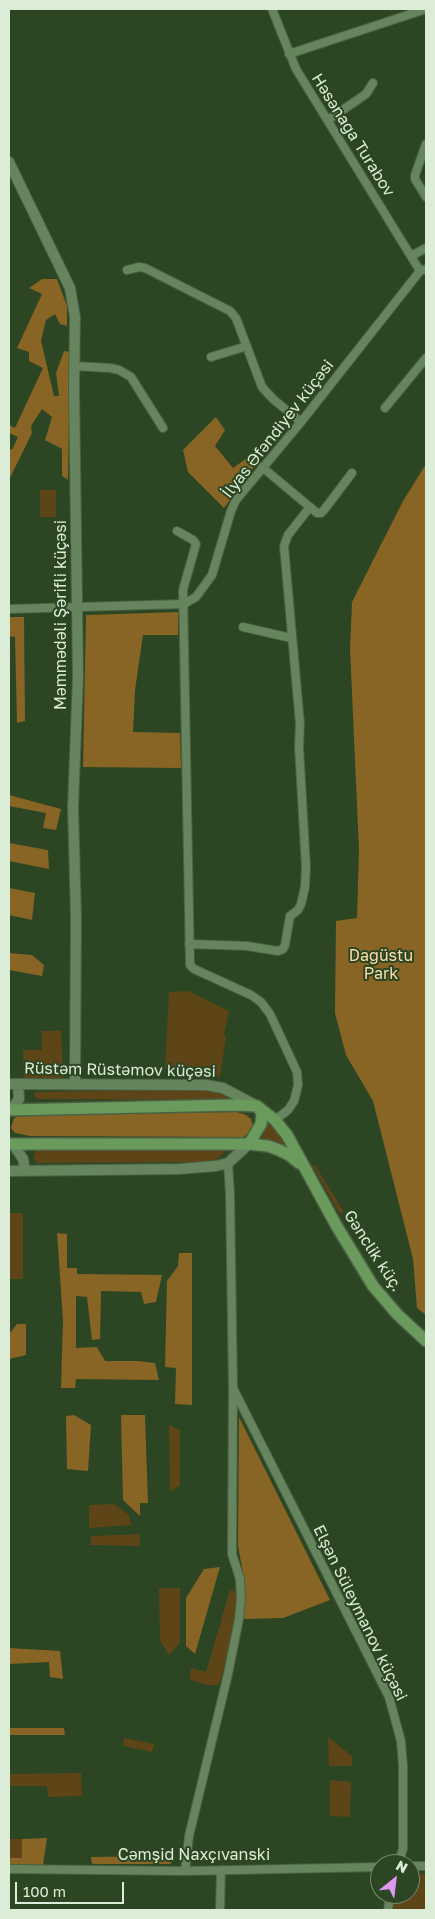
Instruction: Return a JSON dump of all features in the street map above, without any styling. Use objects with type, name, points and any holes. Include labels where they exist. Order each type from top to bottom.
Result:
[{"type":"main road","name":"Rüstəm Rüstəmov küçəsi","points":[[9,1111],[225,1105],[257,1106],[278,1124]]},
{"type":"main road","points":[[249,1144],[262,1124],[262,1113],[257,1106]]},
{"type":"main road","name":"Gənclik küç.","points":[[278,1124],[373,1286],[397,1314],[426,1341]]},
{"type":"main road","points":[[10,1143],[249,1144],[268,1146],[279,1150],[289,1155],[305,1170]]},
{"type":"street","name":"Həsənağa Turabov","points":[[272,9],[296,69],[411,256],[423,270]]},
{"type":"street","points":[[289,54],[426,9]]},
{"type":"street","points":[[328,120],[366,94],[373,83]]},
{"type":"street","points":[[426,144],[415,180],[426,197]]},
{"type":"street","name":"Məmmədəli Şərifli küçəsi","points":[[9,162],[70,288],[75,316],[78,676],[74,807],[76,917],[75,1083]]},
{"type":"street","points":[[411,256],[426,248]]},
{"type":"street","points":[[127,270],[140,267],[145,268],[230,311],[236,318],[262,387],[300,422]]},
{"type":"street","name":"İlyas Əfəndiyev küçəsi","points":[[184,604],[196,596],[212,575],[233,505],[242,492],[423,270]]},
{"type":"street","points":[[212,357],[247,346]]},
{"type":"street","points":[[385,408],[426,358]]},
{"type":"street","points":[[74,366],[110,368],[119,370],[131,378],[163,428]]},
{"type":"street","points":[[262,467],[316,513],[321,513],[352,473]]},
{"type":"street","points":[[189,944],[247,946],[278,951],[286,945],[290,916],[298,910],[301,904],[305,888],[306,867],[299,747],[300,724],[284,546],[288,535],[310,507]]},
{"type":"street","points":[[177,531],[193,540],[196,544],[184,590],[190,965],[194,969],[251,995],[261,1002],[270,1014],[297,1072],[298,1085],[294,1102],[278,1124]]},
{"type":"street","points":[[9,609],[184,604]]},
{"type":"street","points":[[243,627],[291,638]]},
{"type":"street","name":"Rüstəm Rüstəmov küçəsi","points":[[14,1084],[75,1083],[214,1086],[235,1093],[257,1106]]},
{"type":"street","points":[[9,1111],[19,1099],[14,1084]]},
{"type":"street","points":[[10,1143],[23,1158],[25,1171]]},
{"type":"street","points":[[9,1172],[179,1169],[228,1164],[249,1144]]},
{"type":"street","name":"Elşən Süleymanov küçəsi","points":[[186,1872],[189,1836],[240,1620],[240,1579],[232,1554],[233,1389],[228,1164]]},
{"type":"street","name":"Elşən Süleymanov küçəsi","points":[[233,1389],[389,1697],[401,1741],[403,1766],[403,1849],[401,1854]]},
{"type":"street","name":"Cəmşid Naxçıvanski","points":[[9,1869],[186,1872],[370,1866]]},
{"type":"street","points":[[220,1910],[221,1870]]},
{"type":"shaded area","points":[[40,490],[56,490],[56,517],[40,517]]},
{"type":"shaded area","points":[[188,991],[229,1011],[224,1035],[226,1037],[220,1076],[165,1068],[169,992]]},
{"type":"shaded area","points":[[42,1031],[61,1031],[63,1078],[24,1079],[23,1050],[42,1050]]},
{"type":"shaded area","points":[[216,1089],[236,1100],[38,1099],[34,1095],[36,1092]]},
{"type":"shaded area","points":[[267,1124],[278,1132],[291,1150],[278,1142],[262,1138]]},
{"type":"shaded area","points":[[229,1149],[217,1159],[206,1162],[38,1163],[34,1159],[37,1151],[41,1150]]},
{"type":"shaded area","points":[[312,1165],[315,1165],[344,1212],[340,1214]]},
{"type":"shaded area","points":[[9,1213],[23,1213],[23,1279],[9,1279]]},
{"type":"shaded area","points":[[169,1425],[180,1430],[180,1485],[170,1492]]},
{"type":"shaded area","points":[[114,1504],[129,1515],[131,1525],[89,1528],[89,1505]]},
{"type":"shaded area","points":[[140,1534],[140,1546],[90,1545],[91,1536]]},
{"type":"shaded area","points":[[159,1588],[180,1588],[180,1643],[169,1655],[160,1640]]},
{"type":"shaded area","points":[[230,1590],[236,1592],[236,1624],[219,1685],[208,1685],[190,1680],[191,1668],[206,1672]]},
{"type":"shaded area","points":[[328,1737],[352,1756],[352,1766],[329,1766]]},
{"type":"shaded area","points":[[124,1738],[154,1744],[152,1752],[123,1746]]},
{"type":"shaded area","points":[[81,1773],[82,1796],[48,1797],[47,1786],[9,1786],[9,1774]]},
{"type":"shaded area","points":[[330,1780],[351,1782],[350,1817],[330,1816]]},
{"type":"shaded area","points":[[9,1839],[22,1839],[22,1858],[9,1858]]},
{"type":"shaded area","points":[[420,1874],[426,1874],[426,1910],[392,1910],[393,1904],[420,1904]]},
{"type":"green space","points":[[42,279],[57,279],[67,306],[67,326],[60,324],[55,314],[46,320],[41,341],[54,396],[59,396],[56,373],[64,351],[70,352],[68,480],[62,476],[62,449],[45,440],[52,417],[42,409],[31,426],[32,433],[9,480],[9,448],[12,450],[18,437],[9,433],[9,425],[15,428],[43,368],[29,361],[29,352],[17,348],[42,294],[29,288]]},
{"type":"green space","points":[[216,417],[225,430],[215,446],[233,468],[247,458],[256,464],[224,508],[188,472],[183,450]]},
{"type":"green space","name":"Dağüstu Park","points":[[426,464],[426,1315],[417,1308],[413,1259],[373,1101],[346,1055],[335,1013],[336,921],[357,918],[359,849],[350,649],[352,602],[403,501]]},
{"type":"green space","points":[[178,612],[178,635],[143,635],[135,690],[133,732],[180,733],[181,768],[83,767],[86,615]]},
{"type":"green space","points":[[9,617],[24,617],[25,721],[17,723],[15,637],[9,636]]},
{"type":"green space","points":[[9,795],[61,809],[56,830],[43,828],[46,813],[9,806]]},
{"type":"green space","points":[[9,843],[48,850],[49,869],[9,861]]},
{"type":"green space","points":[[9,888],[35,893],[32,920],[9,915]]},
{"type":"green space","points":[[9,953],[32,955],[44,965],[42,976],[9,970]]},
{"type":"green space","points":[[237,1112],[251,1119],[253,1126],[249,1133],[243,1137],[30,1136],[15,1133],[11,1128],[14,1118],[23,1115]]},
{"type":"green space","points":[[57,1233],[67,1234],[67,1268],[77,1268],[77,1274],[162,1275],[156,1302],[144,1304],[141,1292],[101,1291],[100,1339],[92,1340],[87,1297],[76,1296],[76,1348],[97,1347],[105,1361],[155,1363],[159,1380],[76,1379],[75,1388],[61,1388],[63,1320]]},
{"type":"green space","points":[[179,1253],[192,1253],[192,1405],[175,1404],[176,1368],[165,1367],[167,1281],[178,1266]]},
{"type":"green space","points":[[17,1324],[26,1324],[26,1355],[9,1359],[9,1334]]},
{"type":"green space","points":[[74,1415],[91,1425],[88,1471],[67,1469],[66,1416]]},
{"type":"green space","points":[[121,1415],[145,1415],[148,1503],[140,1503],[140,1516],[123,1500]]},
{"type":"green space","points":[[239,1417],[330,1600],[283,1618],[244,1619],[244,1578],[238,1546]]},
{"type":"green space","points":[[220,1567],[195,1654],[186,1646],[186,1598],[204,1569]]},
{"type":"green space","points":[[9,1648],[60,1651],[63,1679],[50,1677],[49,1662],[9,1664]]},
{"type":"green space","points":[[9,1728],[64,1728],[65,1735],[9,1735]]},
{"type":"green space","points":[[47,1838],[43,1865],[9,1864],[9,1858],[22,1858],[22,1839]]},
{"type":"green space","points":[[170,1856],[171,1864],[92,1864],[91,1857]]}]
